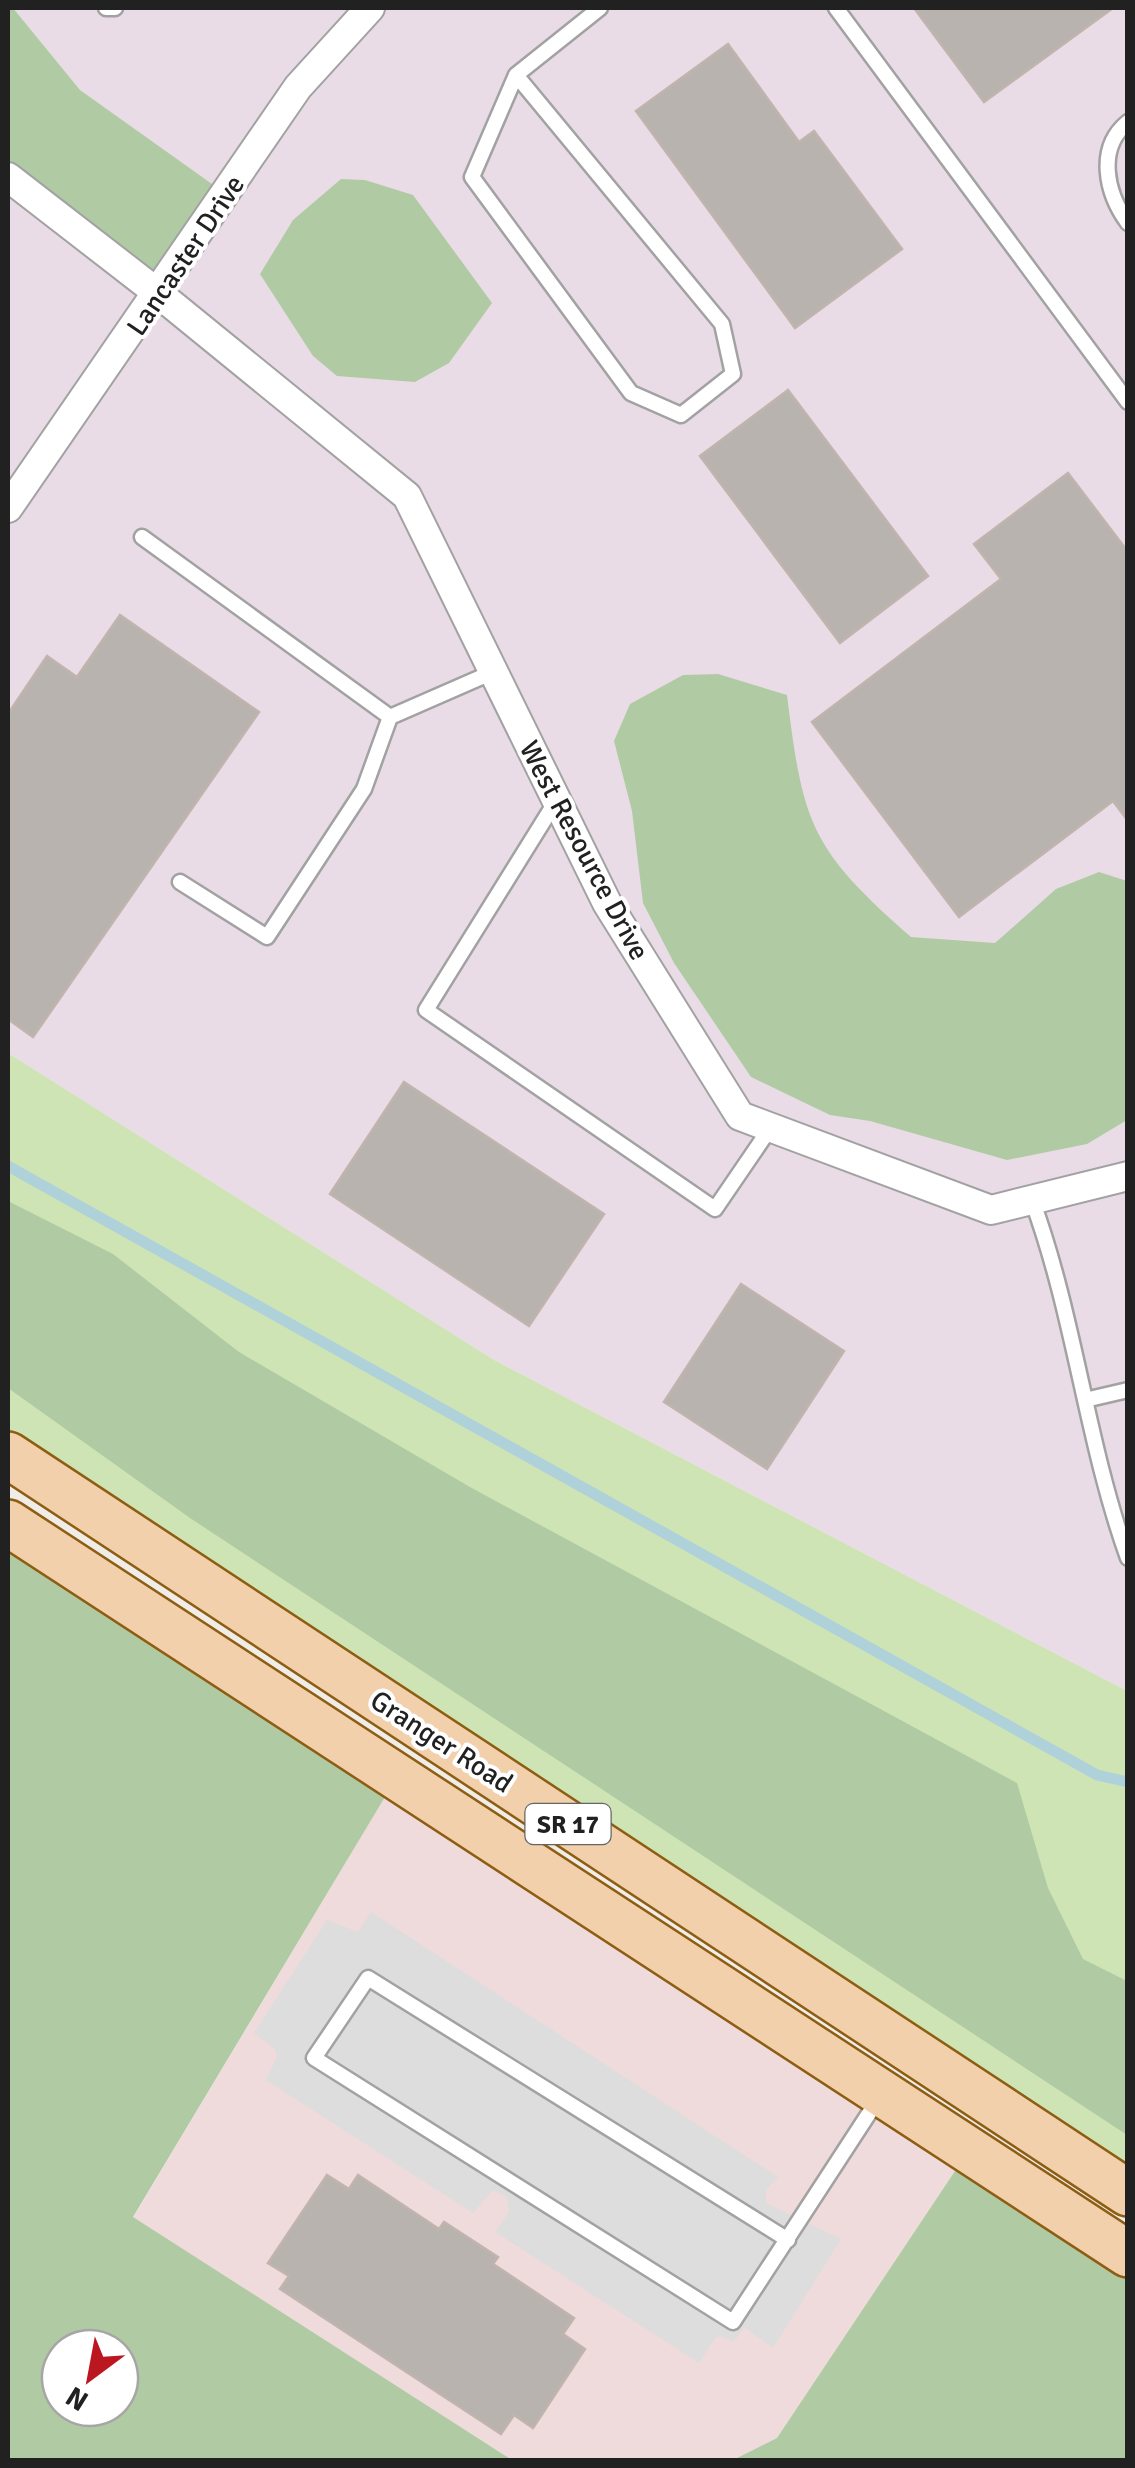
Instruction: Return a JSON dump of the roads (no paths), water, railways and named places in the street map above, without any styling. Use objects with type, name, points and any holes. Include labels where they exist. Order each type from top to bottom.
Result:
[{"type":"main road","name":"Granger Road","points":[[8,1454],[1128,2193]]},
{"type":"main road","name":"Granger Road","points":[[8,1523],[1128,2254]]},
{"type":"street","name":"Lancaster Drive","points":[[8,508],[298,87],[370,8]]},
{"type":"street","name":"West Resource Drive","points":[[8,177],[159,294],[406,496],[607,903],[740,1116],[990,1210],[1128,1176]]},
{"type":"lane","points":[[106,8],[115,8]]},
{"type":"lane","points":[[516,75],[722,324],[733,374],[680,415],[631,392],[472,177],[516,75],[600,8]]},
{"type":"lane","points":[[836,8],[1122,383],[1128,402]]},
{"type":"lane","points":[[1128,122],[1108,149],[1107,170],[1112,194],[1128,223]]},
{"type":"lane","points":[[142,537],[390,717]]},
{"type":"lane","points":[[180,882],[267,937],[364,789],[390,717],[493,672]]},
{"type":"lane","points":[[556,800],[426,1010],[715,1209],[771,1128]]},
{"type":"lane","points":[[1032,1200],[1056,1265],[1109,1506],[1128,1558]]},
{"type":"lane","points":[[1086,1400],[1128,1390]]},
{"type":"lane","points":[[788,2240],[368,1978],[314,2058],[733,2322],[788,2240],[882,2093]]},
{"type":"waterway","points":[[8,1166],[1097,1775],[1128,1782]]}]
